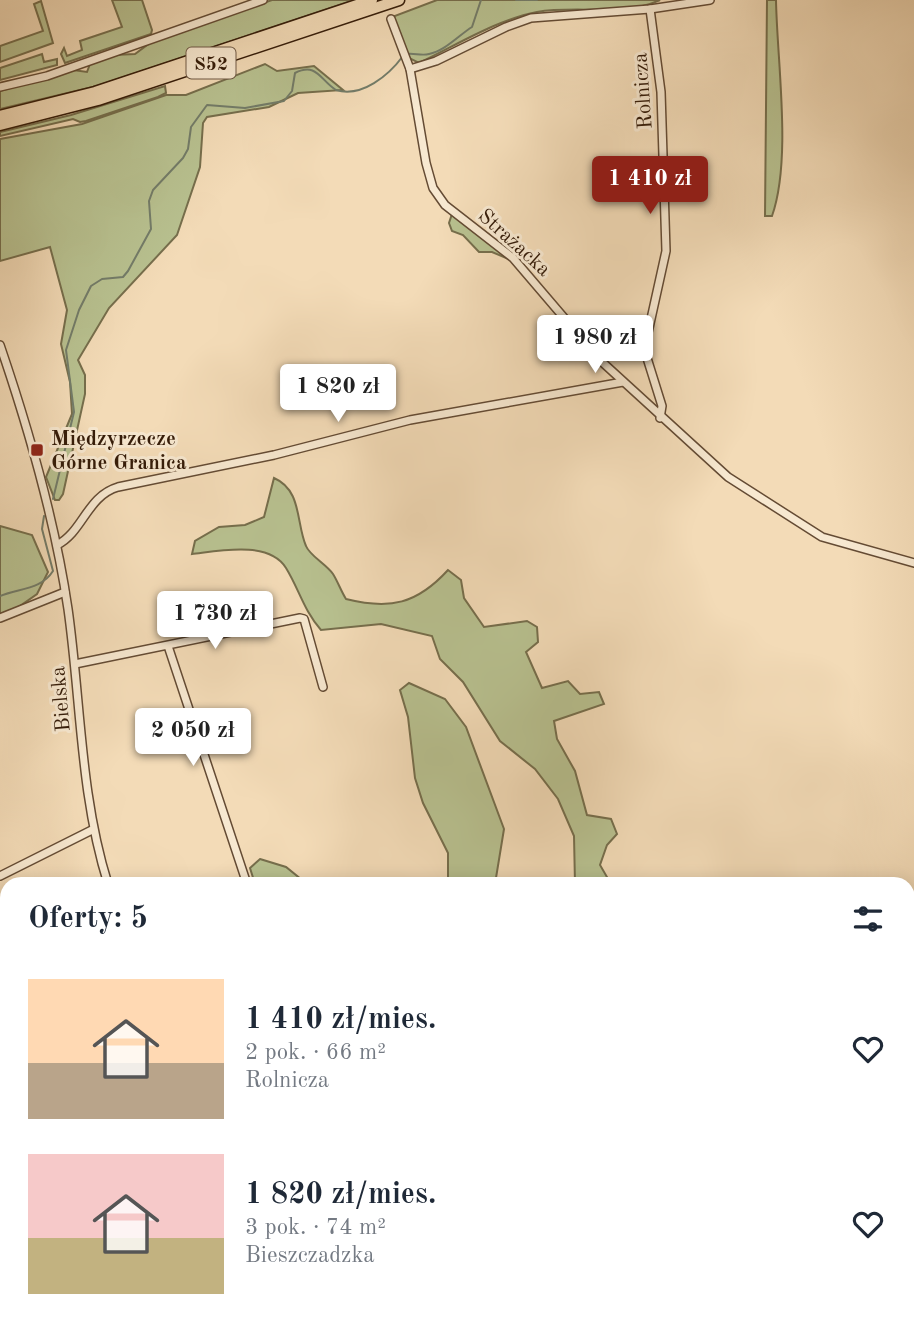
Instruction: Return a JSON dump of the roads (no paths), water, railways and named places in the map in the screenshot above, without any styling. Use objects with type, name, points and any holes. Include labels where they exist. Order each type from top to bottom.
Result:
[{"type":"highway","name":"S52","points":[[0,116],[94,92],[372,0]]},
{"type":"highway","name":"S52","points":[[0,125],[98,100],[400,0]]},
{"type":"street","points":[[0,87],[47,76],[263,0]]},
{"type":"street","points":[[410,69],[436,61],[506,27],[531,18],[650,9],[710,0]]},
{"type":"street","name":"Rolnicza","points":[[650,9],[661,92],[666,251],[647,337],[647,358],[662,406],[660,418]]},
{"type":"street","name":"Strażacka","points":[[391,19],[410,69],[416,116],[433,188],[445,205],[513,258],[601,361],[660,418],[728,477],[808,530],[866,551],[914,563]]},
{"type":"street","points":[[0,345],[5,361]]},
{"type":"street","points":[[0,352],[5,361]]},
{"type":"street","name":"Bielska","points":[[5,361],[57,545],[75,664],[92,830],[106,877]]},
{"type":"street","points":[[57,545],[67,540],[99,496],[118,487],[277,454],[422,417],[623,382]]},
{"type":"street","points":[[0,618],[65,592]]},
{"type":"street","points":[[75,664],[300,618],[304,619],[323,687]]},
{"type":"street","points":[[168,646],[245,877]]},
{"type":"street","points":[[0,876],[92,830]]},
{"type":"waterway","points":[[407,54],[429,54],[452,42],[472,27],[481,0]]},
{"type":"waterway","points":[[516,0],[537,0]]},
{"type":"waterway","points":[[53,499],[74,412],[66,350],[79,310],[91,286],[102,279],[123,277],[128,271],[151,229],[149,201],[153,190],[183,158],[188,149],[191,127],[207,105],[245,108],[284,101],[292,91],[295,73],[302,70],[313,71],[336,90],[355,91],[383,77],[403,56]]},
{"type":"waterway","points":[[0,596],[36,585],[53,571],[42,529],[44,516]]},
{"type":"place","name":"Międzyrzecze Górne Granica","points":[[37,450]]}]
